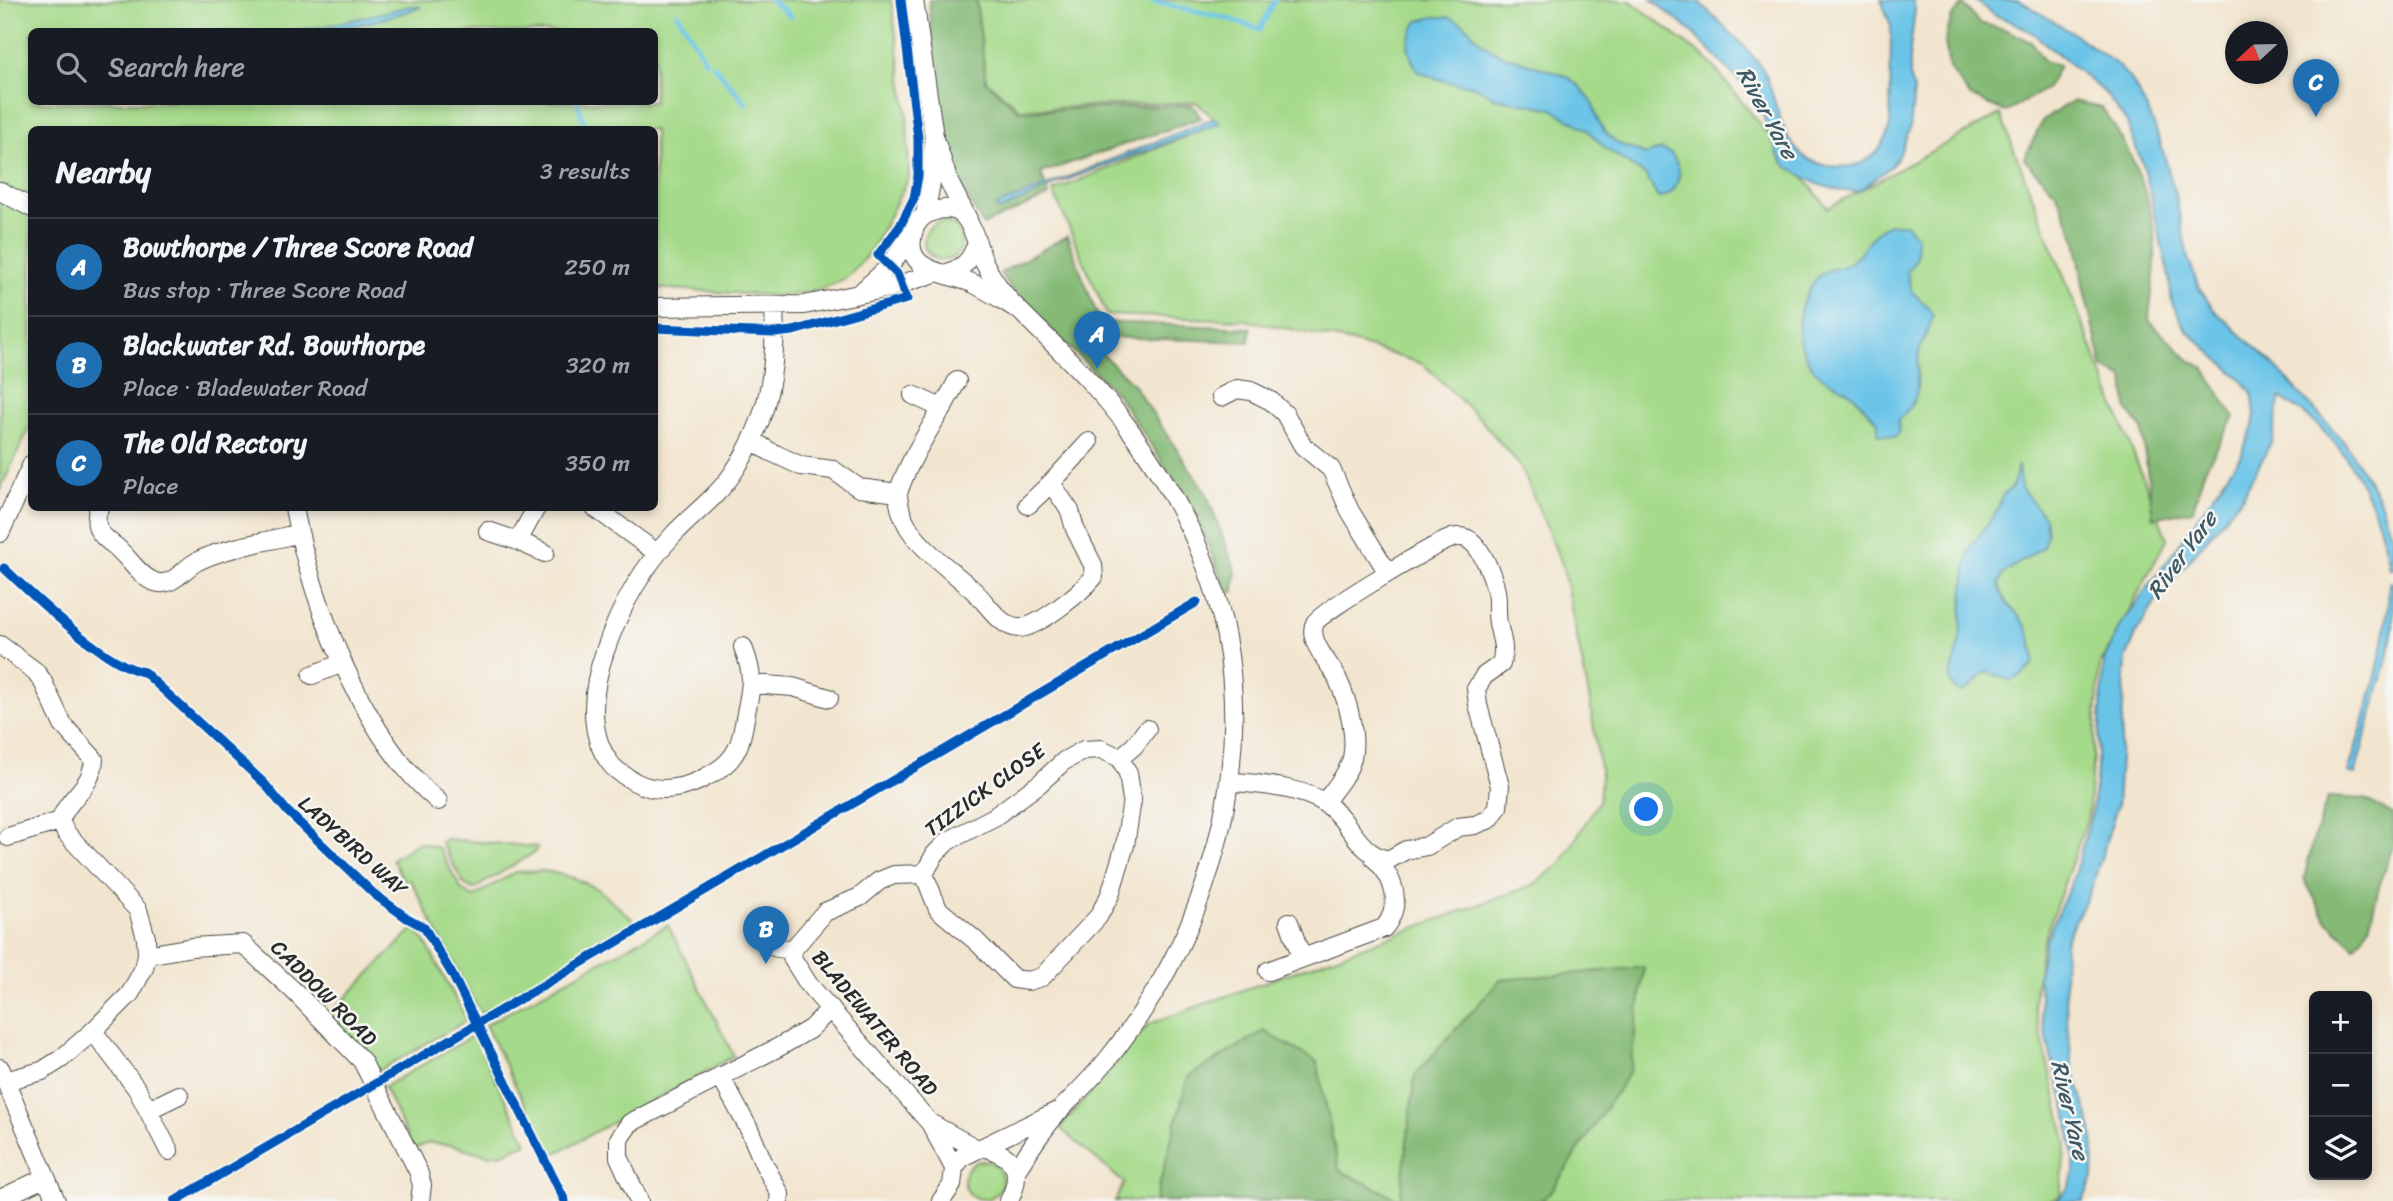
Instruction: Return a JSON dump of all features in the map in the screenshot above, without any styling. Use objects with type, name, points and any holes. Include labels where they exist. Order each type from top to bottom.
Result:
[{"type":"street","points":[[914,0],[934,136],[949,182],[974,229],[984,262],[1017,309],[1103,396],[1157,468],[1200,552],[1226,636],[1231,674],[1233,742],[1229,781],[1210,870],[1179,949],[1155,992],[1118,1046],[1036,1141],[1016,1171],[1017,1185],[1009,1201]]},
{"type":"street","points":[[925,215],[932,177],[934,136]]},
{"type":"street","points":[[0,191],[28,206]]},
{"type":"street","points":[[859,294],[890,266],[916,224],[925,215],[947,209],[968,219]]},
{"type":"street","points":[[912,234],[913,251],[918,261],[939,274],[973,284],[1017,309]]},
{"type":"street","points":[[658,307],[804,305],[890,288],[956,271],[973,256],[977,242]]},
{"type":"street","points":[[743,647],[752,668],[752,684],[737,749],[719,770],[682,787],[664,789],[644,786],[623,775],[610,764],[595,725],[595,692],[601,662],[613,627],[630,592],[657,553],[732,475],[752,440],[769,394],[775,363],[774,307]]},
{"type":"street","points":[[957,381],[914,455],[898,493],[898,506],[904,520],[926,550],[972,589],[1006,625],[1018,628],[1030,626],[1084,588],[1094,577],[1093,565],[1075,528],[1070,510],[1051,483]]},
{"type":"street","points":[[1221,397],[1237,389],[1251,391],[1271,401],[1285,414],[1303,446],[1331,469],[1350,511],[1388,573]]},
{"type":"street","points":[[913,395],[943,409]]},
{"type":"street","points":[[752,440],[768,451],[802,466],[833,470],[859,488],[898,493]]},
{"type":"street","points":[[1028,505],[1089,442]]},
{"type":"street","points":[[0,533],[28,473]]},
{"type":"street","points":[[98,511],[94,521],[100,535],[156,583],[171,581],[192,564],[212,555],[299,533]]},
{"type":"street","points":[[295,511],[299,533],[343,663],[379,731],[425,790],[438,801]]},
{"type":"street","points":[[518,541],[535,511]]},
{"type":"street","points":[[599,511],[657,553]]},
{"type":"street","points":[[488,531],[545,554]]},
{"type":"street","points":[[1324,803],[1352,759],[1353,741],[1349,712],[1338,679],[1314,637],[1314,624],[1325,612],[1388,573],[1450,538],[1464,537],[1476,544],[1496,592],[1498,623],[1505,650],[1501,664],[1483,676],[1476,689],[1500,786],[1498,807],[1490,818],[1458,827],[1427,846],[1406,850],[1388,860],[1374,858]]},
{"type":"street","points":[[0,645],[35,671],[64,725],[99,757],[88,784],[64,808],[60,821],[66,833],[138,910],[146,939],[144,968],[130,994],[93,1031],[61,1059],[41,1071],[3,1074],[56,1201]]},
{"type":"street","points":[[313,675],[343,663]]},
{"type":"street","points":[[752,684],[793,687],[829,698]]},
{"type":"street","points":[[924,874],[938,909],[976,941],[1014,979],[1028,982],[1042,977],[1098,917],[1110,895],[1125,845],[1132,800],[1128,774],[1120,758],[1147,729]]},
{"type":"street","name":"TIZZICK CLOSE","points":[[924,874],[935,853],[948,841],[994,817],[1039,784],[1064,761],[1084,750],[1093,749],[1101,749],[1120,758]]},
{"type":"street","points":[[1229,781],[1301,793],[1324,803],[1352,829],[1362,847],[1383,866],[1396,902],[1393,916],[1384,928],[1268,971]]},
{"type":"street","points":[[8,837],[60,821]]},
{"type":"street","name":"BLADEWATER ROAD","points":[[924,874],[894,875],[879,881],[859,897],[825,912],[793,949],[792,958],[809,985],[930,1123],[955,1185]]},
{"type":"street","points":[[1289,922],[1302,958]]},
{"type":"street","name":"BLADEWATER ROAD","points":[[758,935],[763,942],[775,949],[793,949]]},
{"type":"street","name":"CADDOW ROAD","points":[[147,955],[192,947],[243,944],[295,992],[362,1061],[418,1171],[422,1185],[420,1201]]},
{"type":"street","points":[[639,1201],[619,1157],[619,1139],[630,1123],[779,1047],[810,1029],[831,1008]]},
{"type":"street","points":[[93,1031],[138,1089],[169,1151]]},
{"type":"street","points":[[720,1076],[780,1194],[779,1201]]},
{"type":"street","points":[[148,1110],[179,1095]]},
{"type":"street","points":[[941,1201],[955,1185],[962,1157],[1061,1109]]},
{"type":"street","name":"BLADEWATER ROAD","points":[[930,1123],[980,1148],[998,1151],[1008,1158],[1016,1171]]},
{"type":"street","points":[[0,1199],[46,1177]]},
{"type":"green space","points":[[0,0],[891,0],[907,113],[909,177],[873,248],[851,274],[824,288],[803,293],[779,296],[658,288],[658,126],[28,126],[28,430],[0,490]]},
{"type":"green space","points":[[929,0],[976,0],[986,82],[1020,111],[1192,105],[1201,118],[1041,173],[1049,196],[983,225],[958,180],[948,151],[938,95]]},
{"type":"green space","points":[[976,0],[1629,0],[1708,60],[1828,208],[2000,114],[2167,539],[2100,665],[2088,817],[2041,948],[2034,1004],[2066,1141],[2060,1196],[2050,1201],[1115,1201],[1124,1183],[1060,1128],[1149,1024],[1533,885],[1561,863],[1599,801],[1601,776],[1589,696],[1562,564],[1521,467],[1480,419],[1423,364],[1352,342],[1245,320],[1107,315],[1053,191],[1219,123],[1196,102],[1020,109],[986,81]]},
{"type":"green space","points":[[1963,4],[1979,23],[2007,30],[2031,42],[2044,61],[2059,66],[2047,88],[2006,112],[1971,97],[1949,68],[1945,42],[1951,19]]},
{"type":"green space","points":[[2073,101],[2102,108],[2124,142],[2141,180],[2155,240],[2149,320],[2188,359],[2204,368],[2234,417],[2204,471],[2193,510],[2153,518],[2142,429],[2127,409],[2124,378],[2103,368],[2084,291],[2076,239],[2057,194],[2024,159],[2043,120]]},
{"type":"green space","points":[[943,222],[957,227],[962,241],[957,255],[943,260],[929,255],[924,241],[929,227]]},
{"type":"green space","points":[[1067,236],[1100,322],[1251,328],[1249,342],[1104,337],[1097,349],[1133,384],[1206,493],[1236,572],[1234,591],[1228,594],[1192,506],[1116,393],[1016,295],[1000,273]]},
{"type":"green space","points":[[2328,797],[2365,799],[2393,814],[2393,846],[2381,879],[2369,927],[2355,947],[2327,921],[2304,879],[2314,837]]},
{"type":"green space","points":[[446,839],[537,847],[535,852],[474,889],[464,884],[441,842]]},
{"type":"green space","points":[[419,842],[439,848],[461,889],[473,897],[515,872],[546,871],[574,878],[598,889],[637,923],[480,1014],[411,881],[403,879],[392,859]]},
{"type":"green space","points":[[668,925],[734,1056],[551,1156],[485,1025]]},
{"type":"green space","points":[[414,928],[426,943],[467,1020],[377,1072],[365,1051],[328,1016]]},
{"type":"green space","points":[[1644,967],[1630,1071],[1553,1189],[1541,1201],[1155,1201],[1188,1077],[1264,1031],[1317,1062],[1339,1170],[1400,1200],[1415,1075],[1500,980]]},
{"type":"green space","points":[[474,1035],[527,1143],[504,1153],[488,1155],[451,1145],[429,1143],[413,1149],[384,1087]]},
{"type":"green space","points":[[983,1161],[996,1167],[1002,1180],[996,1193],[983,1199],[970,1193],[964,1180],[970,1167]]},
{"type":"water","name":"River Yare","points":[[1652,0],[1699,2],[1740,42],[1763,70],[1788,138],[1794,147],[1810,160],[1841,167],[1860,164],[1872,156],[1885,140],[1890,126],[1891,26],[1881,0],[1913,0],[1915,10],[1910,50],[1910,80],[1914,90],[1910,128],[1899,156],[1891,166],[1859,191],[1841,191],[1817,184],[1786,166],[1777,153],[1761,110],[1748,90],[1692,32]]},
{"type":"water","name":"River Yare","points":[[1975,0],[2019,0],[2077,36],[2116,64],[2131,79],[2160,141],[2175,193],[2188,258],[2199,288],[2214,310],[2272,363],[2346,444],[2379,498],[2393,540],[2393,568],[2390,568],[2376,517],[2354,470],[2340,449],[2322,430],[2280,398],[2272,441],[2242,497],[2158,598],[2137,632],[2126,659],[2117,806],[2091,890],[2065,943],[2068,1033],[2073,1068],[2092,1129],[2094,1148],[2093,1178],[2083,1201],[2057,1201],[2069,1186],[2074,1173],[2074,1157],[2065,1104],[2042,1015],[2038,975],[2045,942],[2073,879],[2091,816],[2096,783],[2104,661],[2120,625],[2241,455],[2253,427],[2255,413],[2252,393],[2242,380],[2187,331],[2172,303],[2169,277],[2145,171],[2127,123],[2105,93],[2034,34],[1992,14]]},
{"type":"water","points":[[410,6],[421,7],[357,25],[315,28]]},
{"type":"water","points":[[1450,17],[1464,24],[1483,44],[1502,55],[1566,76],[1580,87],[1592,102],[1605,132],[1617,143],[1646,155],[1661,149],[1672,154],[1679,172],[1678,182],[1673,190],[1658,198],[1646,176],[1605,148],[1586,129],[1550,108],[1494,98],[1476,87],[1418,72],[1409,52],[1410,35],[1418,21]]},
{"type":"water","points":[[1215,118],[1220,123],[1061,182],[999,211],[996,206]]},
{"type":"water","points":[[1889,224],[1906,224],[1917,237],[1916,259],[1907,272],[1911,291],[1933,316],[1919,353],[1916,396],[1898,420],[1899,432],[1895,437],[1878,434],[1878,422],[1852,394],[1816,371],[1804,353],[1799,332],[1800,310],[1816,279],[1827,271],[1854,260],[1871,238]]},
{"type":"water","points":[[2018,465],[2021,488],[2045,518],[2047,533],[2043,547],[2004,573],[1999,583],[2006,602],[2027,630],[2032,643],[2034,663],[2024,674],[2011,681],[1987,672],[1962,692],[1954,688],[1950,680],[1960,638],[1970,548],[1998,509],[2002,495],[2013,487]]},
{"type":"water","points":[[2389,582],[2393,583],[2393,627],[2389,653],[2355,774],[2348,773],[2381,655]]},
{"type":"waterway","points":[[771,0],[791,17]]},
{"type":"waterway","points":[[1148,0],[1233,20]]},
{"type":"waterway","points":[[1237,22],[1260,29],[1275,0]]},
{"type":"waterway","points":[[677,13],[706,61]]},
{"type":"waterway","points":[[714,66],[746,103]]},
{"type":"waterway","points":[[578,105],[586,126]]},
{"type":"cycle path","points":[[658,328],[775,333],[793,331],[907,299],[897,274],[878,255],[900,226],[914,198],[918,176],[918,138],[901,0]]},
{"type":"cycle path","name":"LADYBIRD WAY","points":[[4,568],[91,644],[129,667],[144,672],[264,783],[287,811],[374,894],[424,927],[453,976],[565,1201]]},
{"type":"cycle path","points":[[175,1201],[1197,602]]},
{"type":"place","name":"The Old Rectory","points":[[2316,117]]},
{"type":"place","name":"Bowthorpe / Three Score Road","points":[[1097,369]]},
{"type":"place","name":"Blackwater Rd. Bowthorpe","points":[[766,964]]}]
